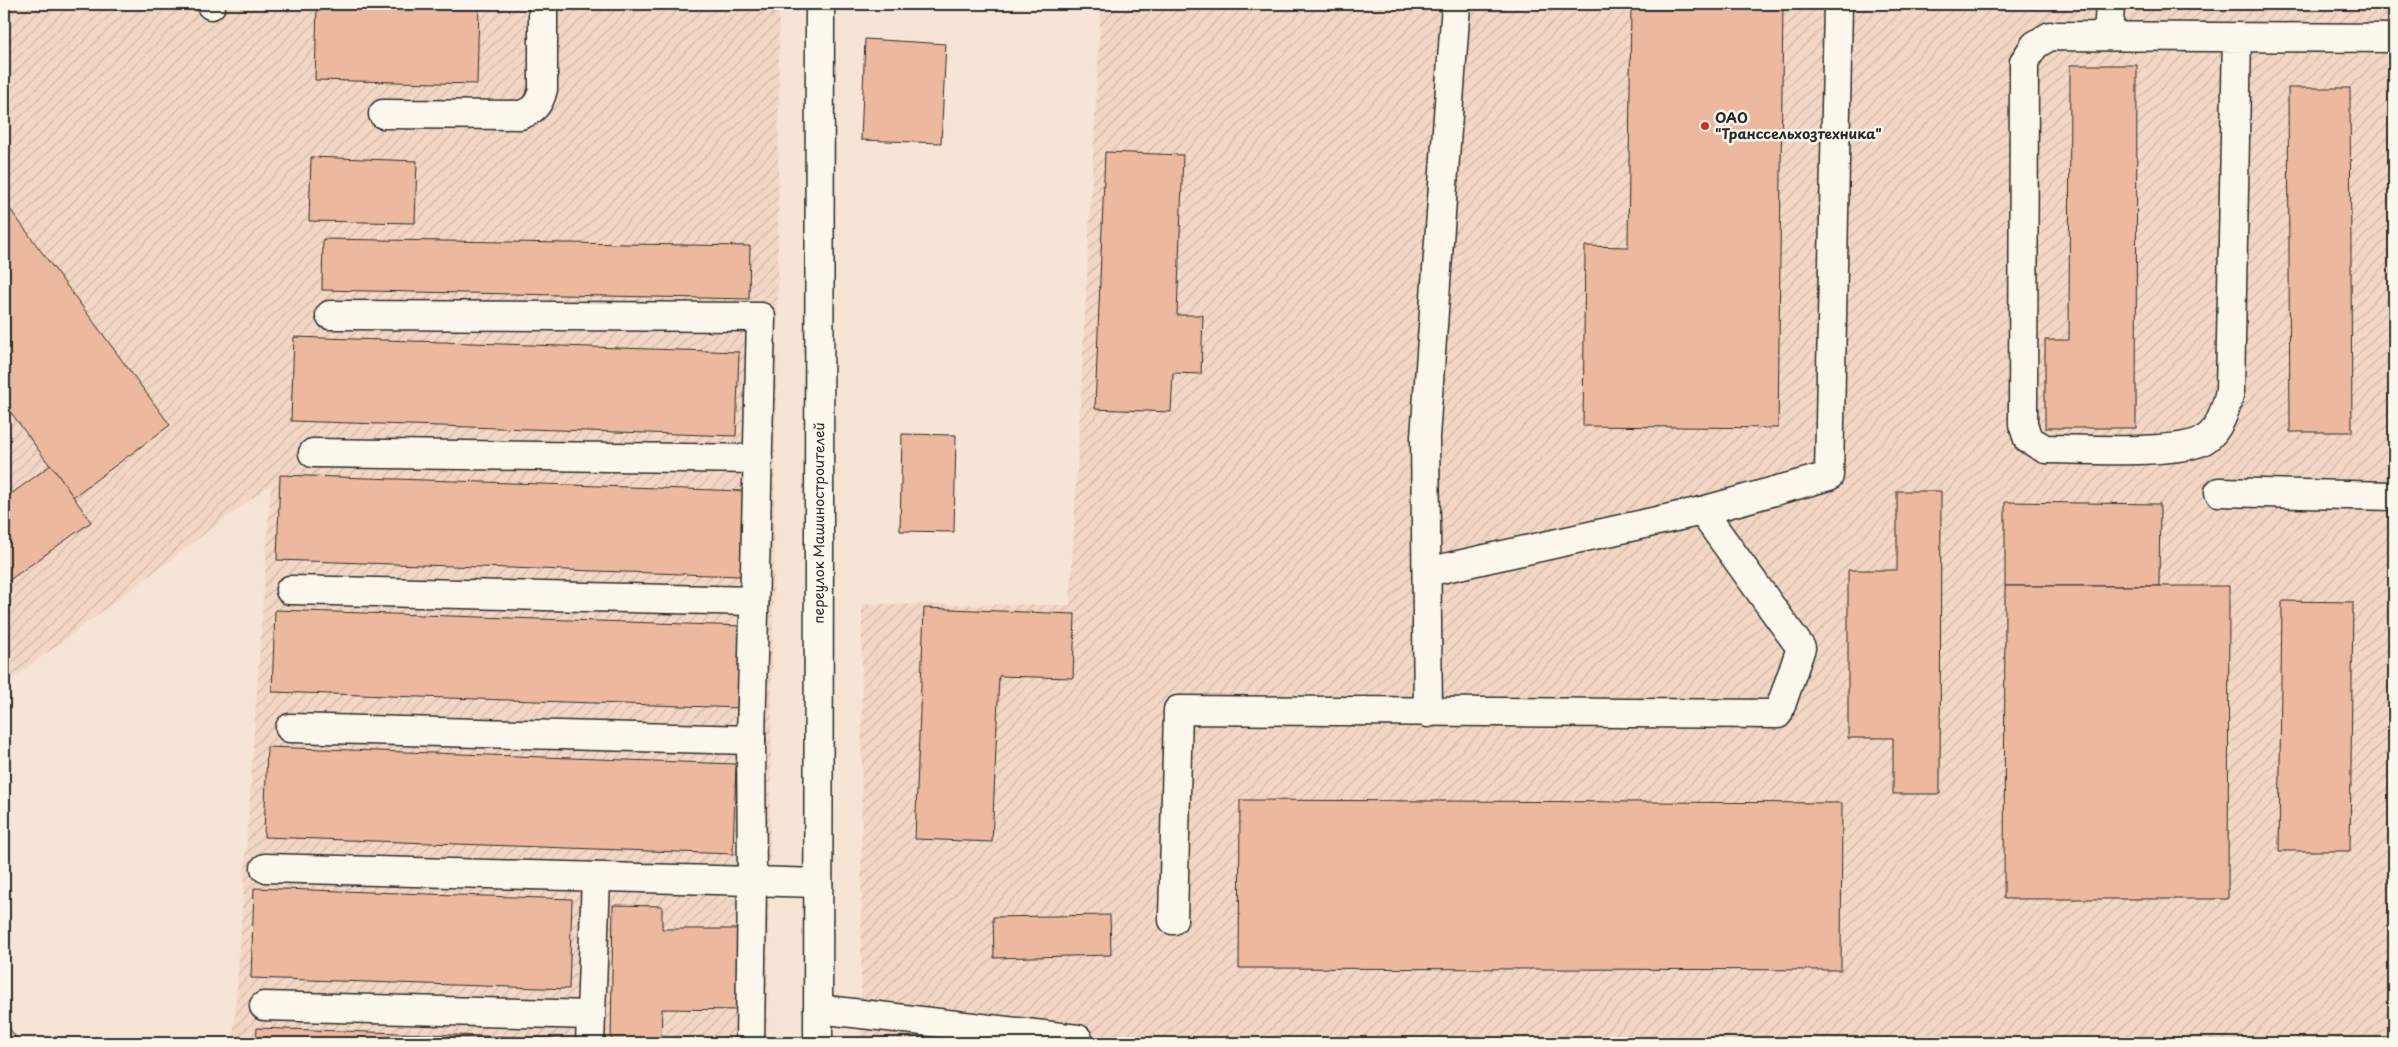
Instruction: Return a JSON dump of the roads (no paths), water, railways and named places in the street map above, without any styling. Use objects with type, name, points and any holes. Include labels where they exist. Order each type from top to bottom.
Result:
[{"type":"street","points":[[383,114],[520,115],[530,112],[541,99],[543,89],[543,4]]},
{"type":"street","name":"переулок Машиностроителей","points":[[818,1043],[820,4]]},
{"type":"street","points":[[1428,713],[1425,437],[1456,4]]},
{"type":"street","points":[[1426,572],[1702,510],[1830,476],[1838,4]]},
{"type":"street","points":[[2108,36],[2110,4]]},
{"type":"street","points":[[2237,37],[2230,391],[2222,418],[2206,439],[2181,448],[2045,449],[2028,439],[2024,424],[2024,62],[2035,45],[2050,36],[2108,36],[2394,38]]},
{"type":"street","points":[[330,315],[761,317],[751,740],[750,1043]]},
{"type":"street","points":[[313,453],[758,459]]},
{"type":"street","points":[[2219,492],[2394,496]]},
{"type":"street","points":[[1173,920],[1178,710],[1778,714],[1801,648],[1702,510]]},
{"type":"street","points":[[290,590],[754,601]]},
{"type":"street","points":[[290,728],[751,740]]},
{"type":"street","points":[[265,868],[818,883]]},
{"type":"street","points":[[590,1043],[596,877]]},
{"type":"street","points":[[264,1006],[592,1015]]},
{"type":"street","points":[[818,1010],[1078,1040],[1079,1043]]},
{"type":"place","name":"ОАО \"Транссельхозтехника\"","points":[[1705,126]]}]
